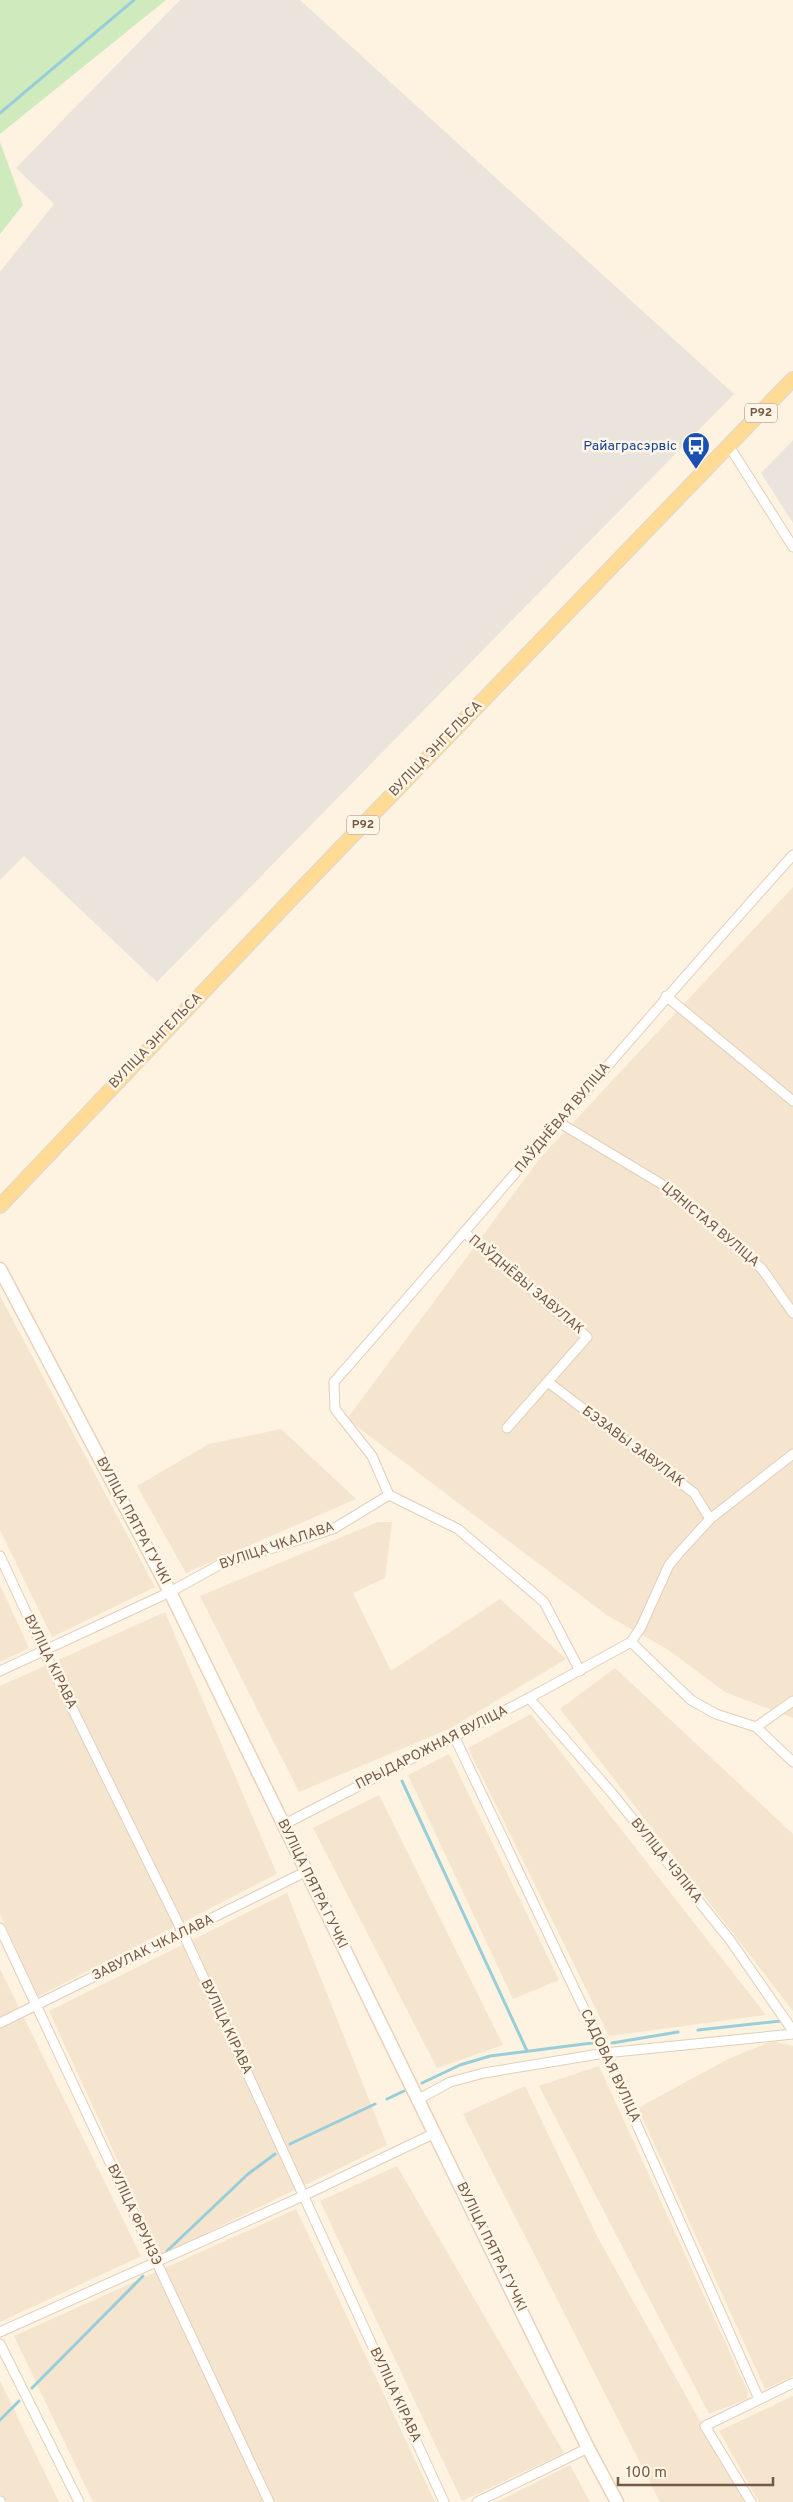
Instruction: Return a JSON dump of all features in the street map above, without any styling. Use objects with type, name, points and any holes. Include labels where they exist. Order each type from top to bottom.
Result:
[{"type":"main road","name":"Р92","points":[[729,446],[793,379]]},
{"type":"main road","name":"ВУЛІЦА ЭНГЕЛЬСА","points":[[0,1206],[305,884],[729,446]]},
{"type":"street","points":[[729,446],[793,547]]},
{"type":"street","name":"ПАЎДНЁВАЯ ВУЛІЦА","points":[[389,1495],[372,1456],[335,1408],[334,1382],[560,1123],[666,996],[793,855]]},
{"type":"street","points":[[666,996],[793,1102]]},
{"type":"street","name":"ЦЯНІСТАЯ ВУЛІЦА","points":[[560,1123],[668,1188],[762,1269],[793,1313]]},
{"type":"street","name":"ПАЎДНЁВЫ ЗАВУЛАК","points":[[465,1233],[587,1337],[548,1382]]},
{"type":"street","name":"ВУЛІЦА ПЯТРА ГУЧКІ","points":[[0,1269],[170,1592],[305,1872],[419,2099],[588,2448],[617,2502]]},
{"type":"street","points":[[507,1428],[548,1382]]},
{"type":"street","name":"БЭЗАВЫ ЗАВУЛАК","points":[[548,1382],[694,1493],[710,1519]]},
{"type":"street","points":[[793,1454],[710,1519],[669,1566],[642,1627],[631,1642],[691,1700],[716,1714],[756,1727],[793,1762]]},
{"type":"street","points":[[389,1495],[458,1529],[544,1602],[580,1671]]},
{"type":"street","name":"ВУЛІЦА ЧКАЛАВА","points":[[0,1671],[170,1592],[219,1565],[333,1529],[389,1495]]},
{"type":"street","name":"ВУЛІЦА КІРАВА","points":[[0,1556],[44,1651],[183,1933],[444,2502]]},
{"type":"street","name":"ПРЫДАРОЖНАЯ ВУЛІЦА","points":[[283,1825],[529,1698],[631,1642]]},
{"type":"street","name":"ВУЛІЦА ЧЭПІКА","points":[[529,1698],[611,1792],[730,1940],[793,2032]]},
{"type":"street","points":[[756,1727],[793,1701]]},
{"type":"street","name":"САДОВАЯ ВУЛІЦА","points":[[454,1736],[605,2053],[758,2399]]},
{"type":"street","name":"ЗАВУЛАК ЧКАЛАВА","points":[[0,2023],[305,1872]]},
{"type":"street","name":"ВУЛІЦА ФРУНЗЭ","points":[[0,1928],[269,2502]]},
{"type":"street","points":[[419,2099],[450,2082],[484,2073],[605,2053],[793,2032]]},
{"type":"street","points":[[0,2332],[303,2196],[435,2132]]},
{"type":"street","points":[[0,2344],[79,2502]]},
{"type":"street","points":[[751,2502],[705,2426],[793,2383]]},
{"type":"street","points":[[477,2502],[588,2448]]},
{"type":"shaded area","points":[[180,0],[300,0],[734,394],[157,982],[24,856],[0,880],[0,272],[54,204],[16,168]]},
{"type":"shaded area","points":[[793,440],[793,523],[761,473]]},
{"type":"shaded area","points":[[793,887],[793,1718],[725,1692],[667,1649],[608,1616],[347,1419],[541,1157]]},
{"type":"shaded area","points":[[0,1296],[155,1587],[52,1637],[0,1530]]},
{"type":"shaded area","points":[[281,1429],[356,1499],[186,1573],[137,1486],[209,1444]]},
{"type":"shaded area","points":[[378,1522],[392,1522],[385,1578],[353,1593],[391,1671],[500,1599],[566,1659],[449,1729],[299,1792],[200,1596]]},
{"type":"shaded area","points":[[0,1585],[29,1648],[0,1662]]},
{"type":"shaded area","points":[[165,1612],[277,1874],[37,1997],[0,1914],[0,1686]]},
{"type":"shaded area","points":[[615,1668],[793,1834],[793,2011],[560,1709]]},
{"type":"shaded area","points":[[531,1714],[766,2015],[609,2036],[468,1748]]},
{"type":"shaded area","points":[[449,1754],[559,1980],[513,1999],[408,1775]]},
{"type":"shaded area","points":[[379,1795],[503,2045],[437,2068],[313,1828]]},
{"type":"shaded area","points":[[287,1893],[387,2145],[161,2255],[49,2011]]},
{"type":"shaded area","points":[[0,1969],[141,2256],[0,2322]]},
{"type":"shaded area","points":[[772,2041],[793,2046],[793,2376],[765,2389],[638,2108],[728,2059]]},
{"type":"shaded area","points":[[599,2066],[748,2392],[747,2399],[709,2414],[539,2086]]},
{"type":"shaded area","points":[[525,2086],[598,2238],[745,2502],[660,2502],[463,2114]]},
{"type":"shaded area","points":[[397,2166],[564,2453],[462,2501],[320,2201]]},
{"type":"shaded area","points":[[296,2209],[435,2502],[93,2502],[14,2336]]},
{"type":"shaded area","points":[[0,2381],[59,2502],[0,2502]]},
{"type":"shaded area","points":[[793,2396],[793,2502],[759,2502],[719,2431]]},
{"type":"shaded area","points":[[570,2465],[590,2502],[497,2502]]},
{"type":"green space","points":[[0,0],[166,0],[0,134]]},
{"type":"green space","points":[[0,142],[23,205],[0,234]]},
{"type":"waterway","points":[[0,113],[134,0]]},
{"type":"waterway","points":[[402,1781],[527,2051]]},
{"type":"waterway","points":[[698,2030],[781,2021]]},
{"type":"waterway","points":[[612,2043],[678,2032]]},
{"type":"waterway","points":[[422,2083],[460,2065],[490,2056],[592,2043]]},
{"type":"waterway","points":[[387,2099],[404,2091]]},
{"type":"waterway","points":[[290,2144],[375,2104]]},
{"type":"waterway","points":[[167,2251],[248,2174],[275,2154]]},
{"type":"waterway","points":[[32,2388],[143,2276]]},
{"type":"waterway","points":[[0,2420],[19,2401]]},
{"type":"place","name":"Райаграсэрвіс","points":[[696,470]]}]
